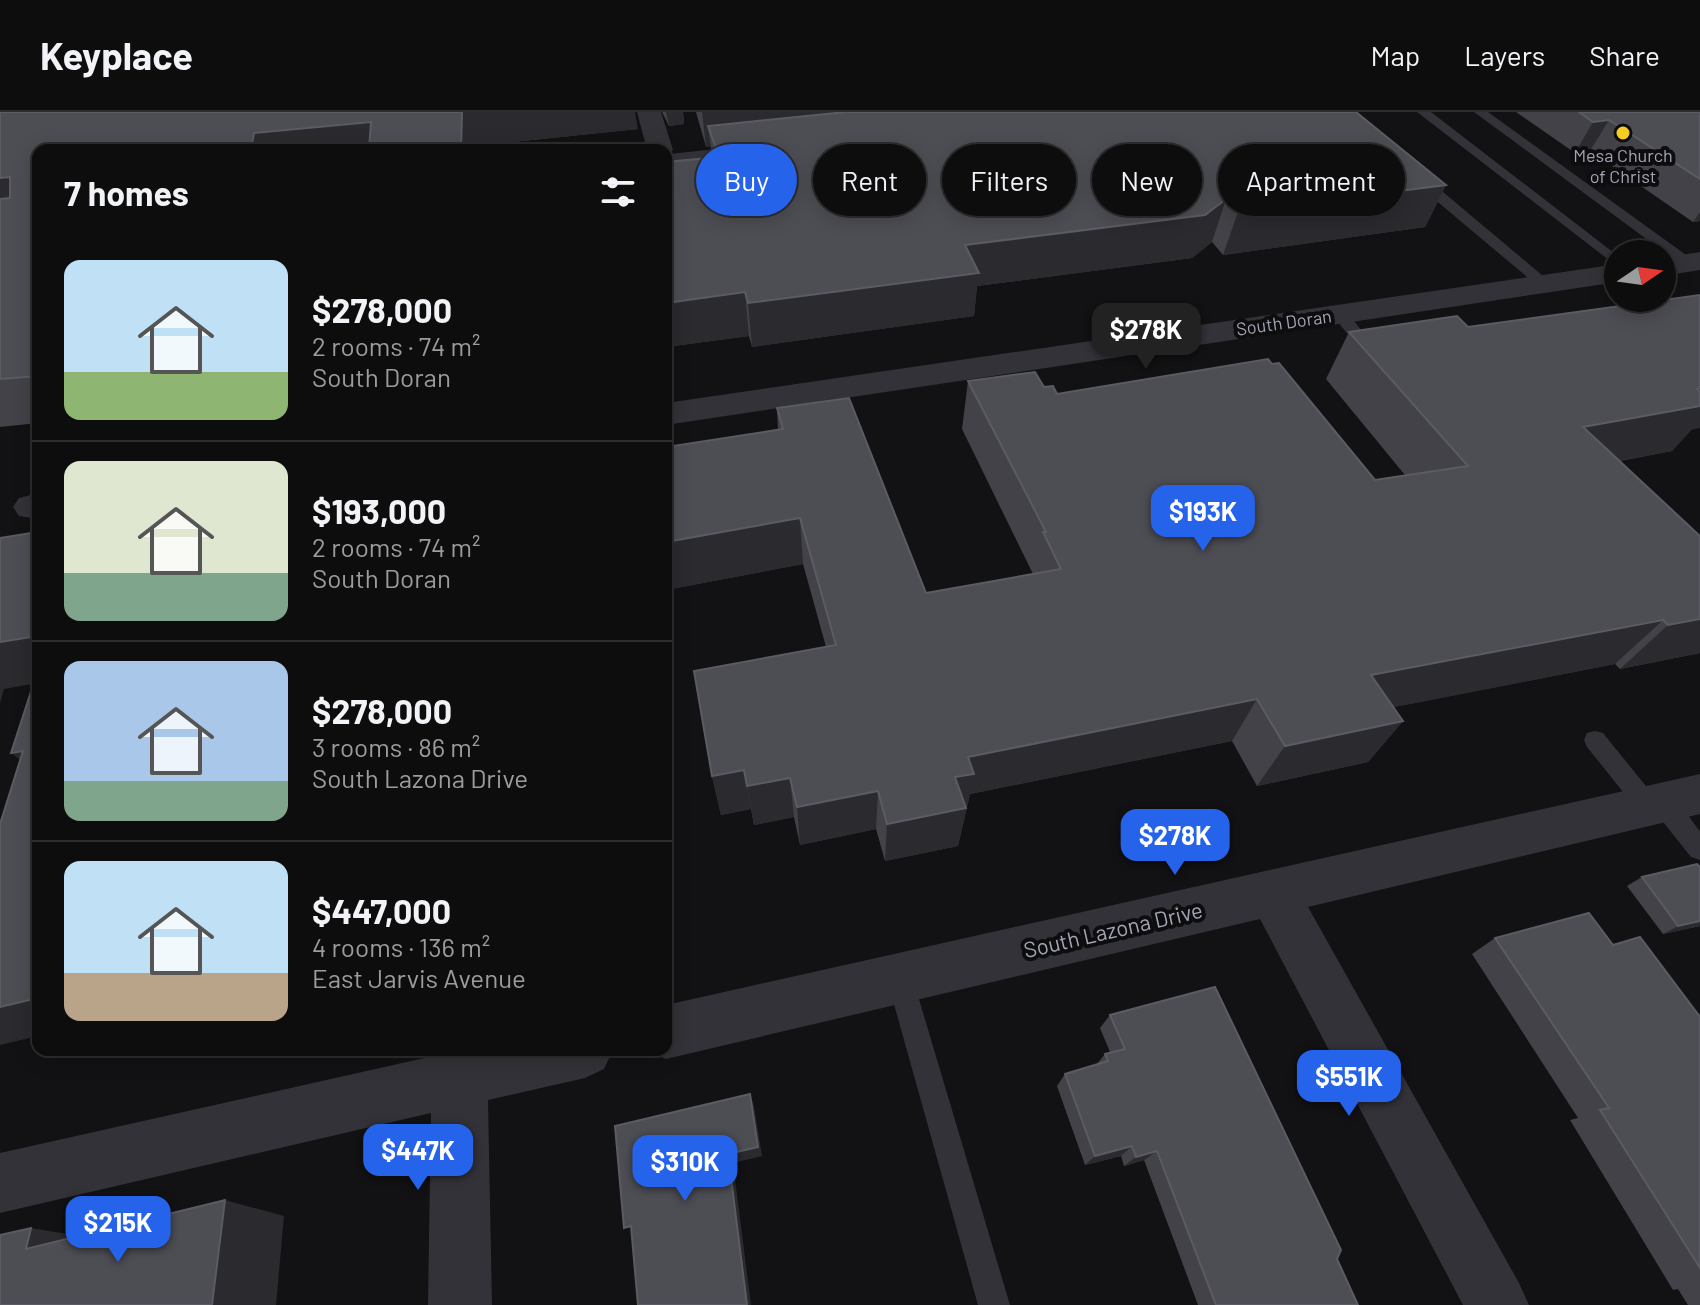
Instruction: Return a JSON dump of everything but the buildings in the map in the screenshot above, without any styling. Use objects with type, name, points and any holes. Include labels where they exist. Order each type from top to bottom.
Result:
[{"type":"street","points":[[649,112],[658,144]]},
{"type":"street","points":[[672,161],[696,159]]},
{"type":"street","name":"South Doran","points":[[672,413],[1604,275]]},
{"type":"street","name":"South Lazona Drive","points":[[672,1031],[1670,801]]},
{"type":"street","points":[[1273,893],[1497,1305]]},
{"type":"street","points":[[0,1183],[558,1056]]},
{"type":"street","points":[[460,1078],[460,1305]]},
{"type":"lane","points":[[1423,112],[1604,252]]},
{"type":"lane","points":[[1480,112],[1683,263]]},
{"type":"lane","points":[[1410,171],[1544,284]]},
{"type":"lane","points":[[1340,314],[1374,355]]},
{"type":"lane","points":[[1595,740],[1670,801],[1700,849]]},
{"type":"lane","points":[[900,979],[994,1305]]},
{"type":"place","name":"Mesa Church of Christ","points":[[1623,133]]}]
